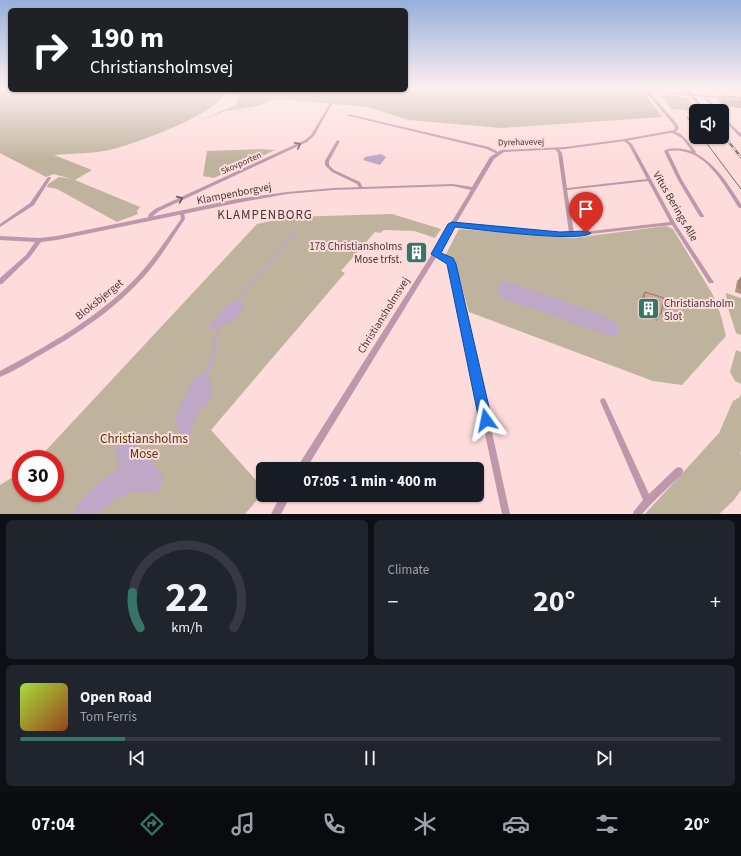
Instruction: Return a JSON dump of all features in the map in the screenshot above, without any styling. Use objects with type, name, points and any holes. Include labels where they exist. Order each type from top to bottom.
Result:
[{"type":"street","name":"Skovporten","points":[[149,220],[151,214],[157,210],[306,141],[312,136],[325,113]]},
{"type":"street","points":[[665,113],[676,126],[676,130],[673,132],[683,136],[694,152],[713,167],[741,207]]},
{"type":"street","name":"Dyrehavevej","points":[[349,115],[488,148],[498,153],[509,150],[557,149],[673,132]]},
{"type":"street","points":[[729,123],[741,136]]},
{"type":"street","name":"Vitus Berings Alle","points":[[625,140],[630,144],[673,223],[711,282]]},
{"type":"street","points":[[338,141],[327,165],[333,171],[359,183],[361,188]]},
{"type":"street","points":[[557,149],[560,153],[572,235]]},
{"type":"street","points":[[694,152],[669,149],[666,151],[680,180],[702,216]]},
{"type":"street","name":"Christiansholmsvej","points":[[305,462],[436,254],[452,224],[492,158],[498,153]]},
{"type":"street","points":[[0,226],[32,204],[49,178]]},
{"type":"street","points":[[565,189],[649,180]]},
{"type":"street","name":"Klampenborgvej","points":[[0,238],[39,240],[75,235],[262,197],[311,191],[453,185],[473,189]]},
{"type":"street","name":"Bloksbjerget","points":[[0,374],[59,342],[99,314],[118,298],[150,266],[183,219],[182,213]]},
{"type":"street","points":[[452,224],[474,228],[572,235],[673,223]]},
{"type":"street","points":[[0,282],[28,256],[39,240]]},
{"type":"street","points":[[436,254],[450,260],[452,264],[506,514]]},
{"type":"street","points":[[603,401],[648,501]]},
{"type":"street","points":[[637,514],[678,471]]},
{"type":"street","points":[[276,514],[282,502]]},
{"type":"green space","points":[[0,113],[202,113],[173,128],[121,147],[89,153],[54,155],[92,170],[75,180],[140,207],[137,211],[138,214],[117,222],[57,189],[47,187],[48,184],[59,177],[71,179],[54,174],[46,177],[0,153]]},
{"type":"green space","points":[[218,113],[221,113],[199,121]]},
{"type":"green space","points":[[387,113],[659,113],[662,117],[502,128],[409,120]]},
{"type":"green space","points":[[261,149],[275,150],[214,178],[203,176],[207,151]]},
{"type":"green space","name":"Christiansholms Mose","points":[[392,214],[441,229],[435,238],[414,231],[384,230],[380,233],[375,232],[341,271],[345,273],[211,430],[256,480],[256,501],[245,514],[0,514],[0,485],[12,478],[12,502],[64,502],[64,450],[46,450],[257,224],[289,217]]},
{"type":"green space","points":[[666,226],[673,229],[713,295],[721,316],[726,336],[682,385],[653,381],[469,312],[454,261],[445,256],[459,229],[574,238]]},
{"type":"green space","points":[[726,293],[741,298],[741,335],[736,333],[727,305]]},
{"type":"green space","points":[[736,350],[741,352],[741,384],[735,381],[730,372]]},
{"type":"green space","points":[[741,393],[741,490],[734,500],[719,514],[645,514],[719,433],[733,401],[740,397]]},
{"type":"shaded area","points":[[381,154],[386,157],[380,165],[363,160],[365,157]]},
{"type":"shaded area","points":[[503,282],[515,284],[607,317],[618,324],[618,334],[615,336],[605,334],[505,299],[497,292],[498,285]]},
{"type":"shaded area","points":[[239,300],[243,302],[242,308],[240,313],[232,321],[221,327],[209,329],[209,326],[227,305]]},
{"type":"shaded area","points":[[207,373],[212,385],[211,397],[206,405],[199,411],[189,437],[184,445],[174,421],[192,381],[201,374]]},
{"type":"shaded area","points":[[127,434],[133,439],[140,450],[156,466],[162,475],[161,486],[157,494],[150,492],[132,492],[118,497],[97,514],[73,514],[76,507],[87,494],[119,467],[115,445],[116,437]]},
{"type":"building","points":[[741,277],[741,288],[739,288]]},
{"type":"building","points":[[645,292],[664,298],[661,314],[642,307]]},
{"type":"waterway","points":[[603,113],[611,120]]},
{"type":"waterway","points":[[248,287],[298,228]]},
{"type":"waterway","points":[[240,296],[249,286]]},
{"type":"waterway","points":[[219,327],[217,331],[219,332]]},
{"type":"waterway","points":[[207,373],[214,355],[216,335]]},
{"type":"tram line","points":[[707,144],[741,189]]},
{"type":"railway","points":[[729,142],[741,157]]},
{"type":"place","name":"178 Christiansholms Mose trfst.","points":[[417,252]]},
{"type":"place","name":"Christiansholm Slot","points":[[649,309]]},
{"type":"district","name":"KLAMPENBORG","points":[[265,214]]},
{"type":"route","points":[[486,420],[452,264],[450,260],[436,253],[452,224],[456,226],[572,235],[586,233]]}]
